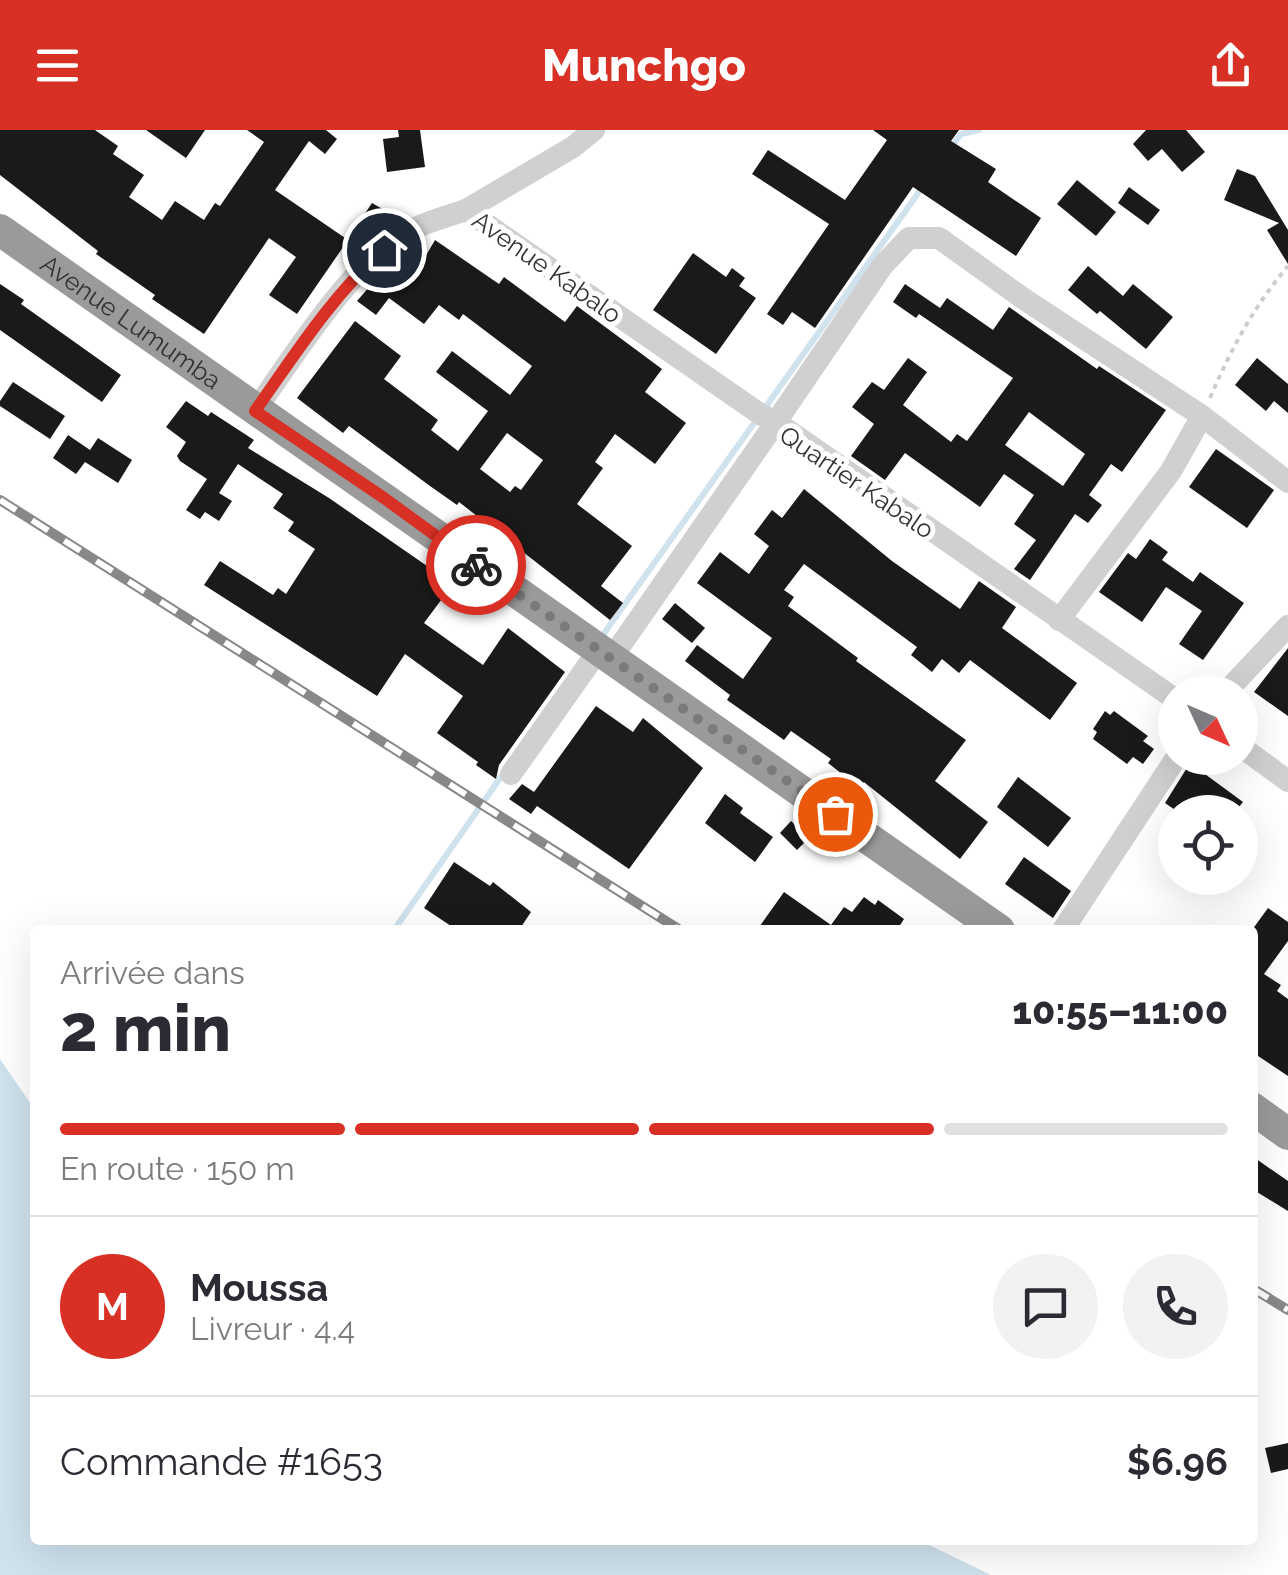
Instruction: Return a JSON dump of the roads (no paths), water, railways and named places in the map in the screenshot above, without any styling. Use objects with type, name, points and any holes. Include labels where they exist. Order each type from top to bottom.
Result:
[{"type":"highway","name":"Avenue Lumumba","points":[[0,230],[992,925]]},
{"type":"highway","points":[[1258,1112],[1288,1134]]},
{"type":"street","points":[[466,210],[594,130]]},
{"type":"street","name":"Avenue Kabalo","points":[[255,411],[315,327],[368,264],[399,236],[466,210],[776,422]]},
{"type":"street","points":[[776,422],[883,266],[909,238],[938,238],[1202,416],[1288,482]]},
{"type":"street","points":[[1058,620],[1171,471],[1202,416]]},
{"type":"street","name":"Quartier Kabalo","points":[[512,774],[776,422],[1158,688]]},
{"type":"street","points":[[1242,675],[1288,626]]},
{"type":"street","points":[[1258,759],[1288,780]]},
{"type":"street","points":[[1066,925],[1165,775]]},
{"type":"water","points":[[0,1059],[30,1103],[30,1545],[929,1545],[991,1575],[0,1575]]},
{"type":"waterway","points":[[951,147],[961,134],[979,130]]},
{"type":"waterway","points":[[600,639],[924,185]]},
{"type":"waterway","points":[[397,925],[505,771]]},
{"type":"railway","points":[[0,500],[672,925]]},
{"type":"railway","points":[[1258,1292],[1288,1310]]}]
